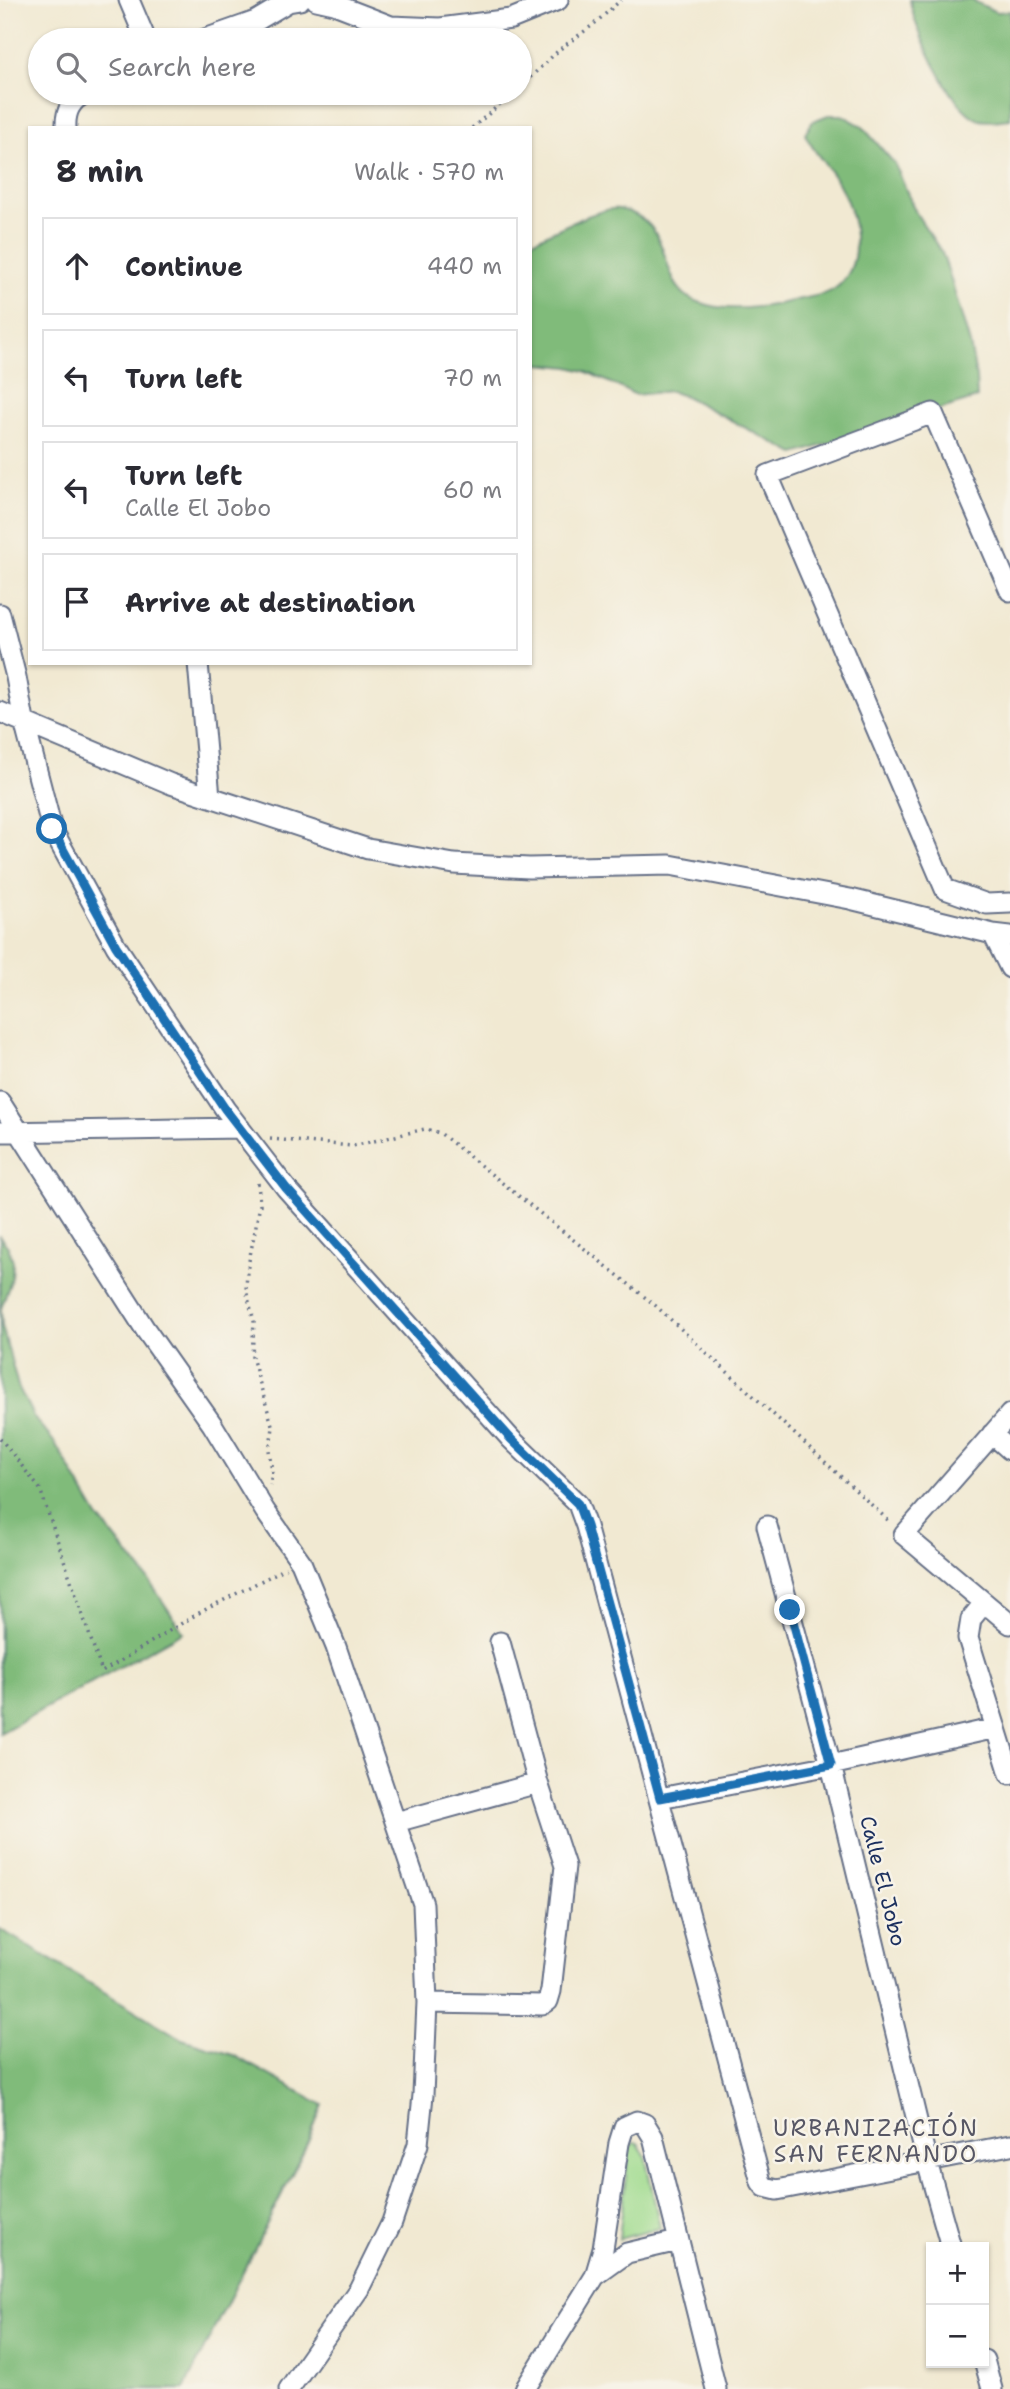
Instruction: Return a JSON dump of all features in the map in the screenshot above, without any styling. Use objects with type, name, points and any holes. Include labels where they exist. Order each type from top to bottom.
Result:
[{"type":"street","points":[[129,0],[141,28]]},
{"type":"street","points":[[236,28],[256,21],[288,2],[300,0]]},
{"type":"street","points":[[316,0],[334,4],[391,26],[440,28],[511,19],[558,0]]},
{"type":"street","points":[[66,126],[71,105]]},
{"type":"street","points":[[1010,591],[933,414],[768,475],[946,889],[987,904],[1010,904]]},
{"type":"street","points":[[0,614],[52,829],[116,946],[225,1109],[286,1188],[511,1439],[578,1504],[590,1539],[660,1798],[758,2178],[765,2187],[777,2190],[1010,2145]]},
{"type":"street","points":[[198,665],[210,797]]},
{"type":"street","points":[[0,712],[171,784],[368,849],[454,864],[529,868],[670,865],[850,898],[1001,935],[1010,968]]},
{"type":"street","points":[[0,1102],[145,1329],[212,1424],[265,1511],[301,1562],[336,1647],[423,1904],[427,2004],[418,2144],[392,2222],[359,2289],[289,2389]]},
{"type":"street","points":[[0,1132],[244,1132]]},
{"type":"street","points":[[1010,1413],[904,1535],[1010,1624]]},
{"type":"street","points":[[992,1434],[1010,1450]]},
{"type":"street","name":"Calle El Jobo","points":[[766,1525],[831,1765],[927,2162],[950,2242]]},
{"type":"street","points":[[984,1603],[971,1619],[968,1637],[1003,1735],[1010,1774]]},
{"type":"street","points":[[427,2004],[536,2006],[548,2001],[551,1991],[565,1866],[538,1783],[500,1642]]},
{"type":"street","points":[[660,1798],[1003,1735]]},
{"type":"street","points":[[396,1822],[538,1783]]},
{"type":"street","points":[[525,2389],[596,2276],[603,2249],[619,2143],[624,2127],[637,2121],[645,2124],[653,2137],[716,2389]]},
{"type":"street","points":[[596,2276],[627,2253],[678,2241]]},
{"type":"street","points":[[986,2368],[992,2389]]},
{"type":"path","points":[[532,76],[560,49],[621,0]]},
{"type":"path","points":[[474,126],[499,105]]},
{"type":"path","points":[[244,1132],[354,1146],[425,1129],[440,1133],[656,1306],[904,1535]]},
{"type":"path","points":[[258,1176],[260,1205],[247,1271],[246,1290],[254,1321],[252,1357],[272,1428],[272,1471],[265,1511]]},
{"type":"path","points":[[0,1438],[40,1489],[102,1672],[197,1614],[265,1577],[301,1562]]},
{"type":"green space","points":[[910,0],[972,0],[996,12],[1010,11],[1010,119],[977,119],[956,99],[926,47]]},
{"type":"green space","points":[[828,115],[842,115],[862,126],[895,164],[916,213],[942,253],[970,344],[977,398],[795,454],[687,397],[670,391],[636,395],[585,371],[532,363],[532,241],[601,211],[619,209],[637,215],[649,225],[663,250],[678,288],[697,301],[723,308],[747,308],[818,296],[833,290],[844,280],[851,267],[855,236],[853,220],[842,190],[805,134],[813,121]]},
{"type":"green space","points":[[0,1237],[8,1247],[13,1261],[12,1277],[1,1309],[2,1326],[18,1386],[34,1418],[55,1443],[98,1517],[148,1579],[183,1632],[0,1733]]},
{"type":"green space","points":[[0,1929],[182,2039],[233,2055],[323,2105],[308,2142],[184,2389],[0,2389]]},
{"type":"green space","points":[[634,2142],[638,2143],[645,2156],[660,2228],[619,2239],[629,2148]]},
{"type":"district","name":"URBANIZACIÓN SAN FERNANDO","points":[[876,2141]]},
{"type":"route","points":[[52,829],[116,946],[225,1109],[286,1188],[511,1439],[578,1504],[660,1798],[690,1790],[831,1765],[790,1610]]}]
